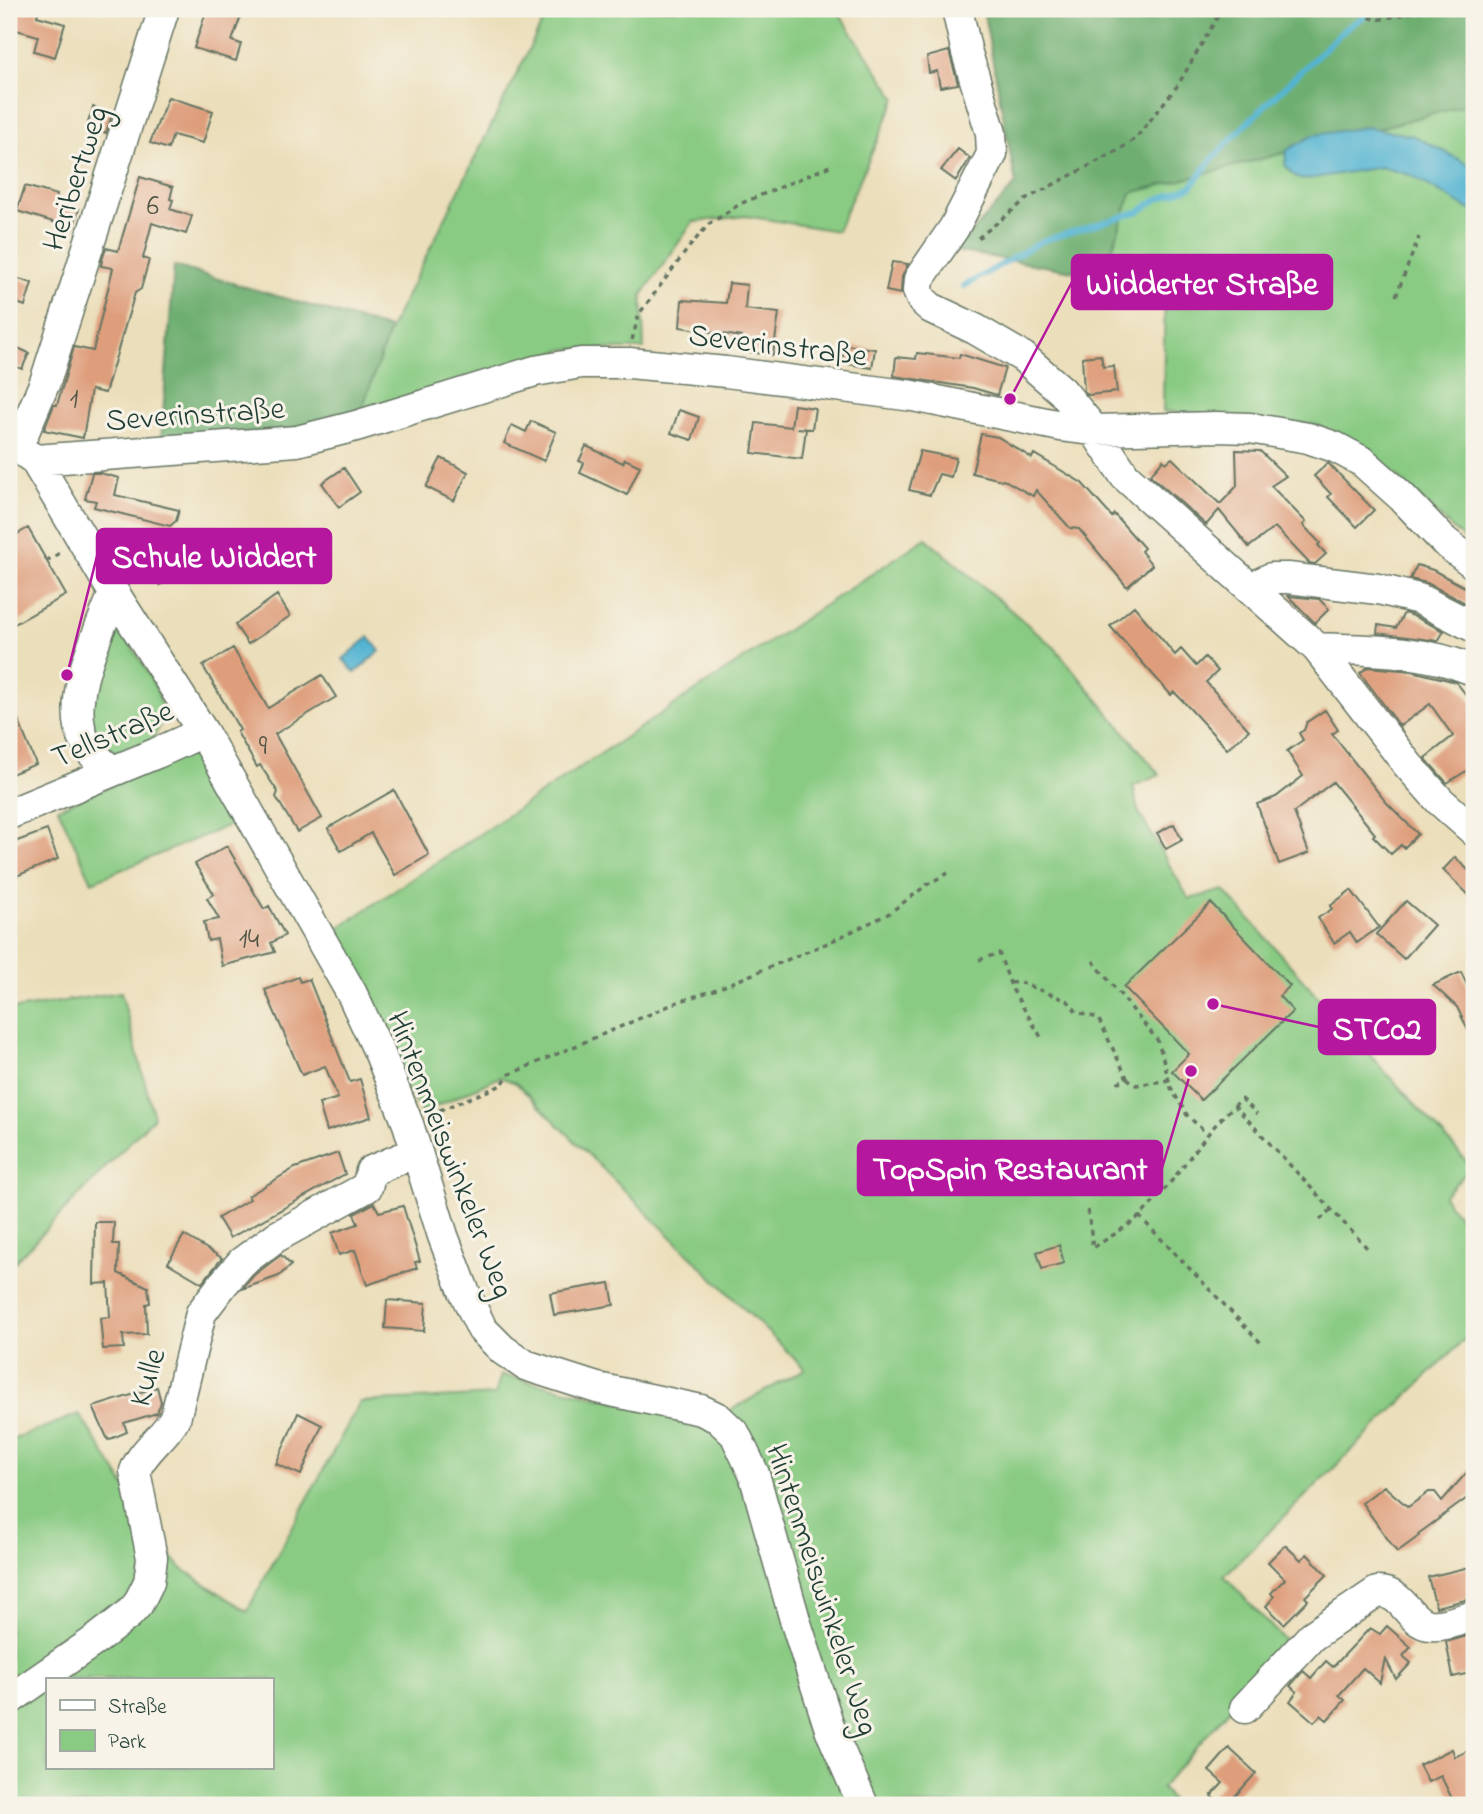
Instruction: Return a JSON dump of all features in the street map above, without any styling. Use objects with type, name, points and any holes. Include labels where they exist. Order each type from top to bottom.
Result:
[{"type":"street","name":"Heribertweg","points":[[20,449],[45,382],[164,9]]},
{"type":"street","points":[[957,9],[991,133],[992,154],[991,161],[954,228],[919,279],[918,291],[922,300],[931,308],[975,328],[1023,357],[1062,391],[1094,430],[1125,475],[1317,648],[1408,765],[1440,801],[1474,831]]},
{"type":"street","name":"Severinstraße","points":[[20,449],[297,441],[356,426],[535,371],[581,363],[629,363],[726,372],[913,396],[1061,426],[1094,430],[1153,427],[1250,428],[1308,438],[1335,447],[1363,462],[1402,497],[1444,541],[1474,564]]},
{"type":"street","name":"Hintenmeiswinkeler Weg","points":[[20,449],[203,732],[352,994],[408,1124],[443,1236],[469,1304],[482,1329],[503,1350],[525,1365],[597,1388],[701,1410],[718,1418],[736,1434],[754,1474],[795,1620],[826,1717],[863,1805]]},
{"type":"street","points":[[1251,588],[1271,578],[1288,578],[1378,589],[1419,599],[1474,627]]},
{"type":"street","points":[[112,771],[97,759],[86,745],[78,710],[85,674],[114,593]]},
{"type":"street","points":[[1317,648],[1375,650],[1432,657],[1473,666]]},
{"type":"street","name":"Tellstraße","points":[[9,814],[157,754],[203,732]]},
{"type":"street","name":"Kulle","points":[[9,1700],[129,1614],[144,1594],[149,1582],[152,1558],[135,1471],[176,1415],[204,1306],[242,1262],[276,1237],[367,1187],[370,1171],[416,1152]]},
{"type":"street","points":[[1245,1708],[1312,1636],[1377,1591],[1394,1595],[1420,1621],[1429,1625],[1474,1616]]},
{"type":"path","points":[[971,244],[1028,198],[1119,150],[1136,138],[1178,85],[1222,9]]},
{"type":"path","points":[[1365,11],[1373,19],[1430,9]]},
{"type":"path","points":[[629,363],[639,314],[702,232],[720,216],[740,204],[830,166]]},
{"type":"path","points":[[1396,296],[1419,237]]},
{"type":"path","points":[[408,1124],[502,1085],[508,1075],[678,1002],[693,999],[817,948],[888,914],[928,884],[952,871]]},
{"type":"path","points":[[978,960],[999,953],[1010,983],[1041,1037]]},
{"type":"path","points":[[1093,961],[1158,1041],[1169,1080],[1187,1115],[1207,1134]]},
{"type":"path","points":[[1010,983],[1019,982],[1068,1001],[1077,1012],[1098,1018],[1127,1078],[1136,1085],[1169,1080]]},
{"type":"path","points":[[1115,1083],[1127,1078]]},
{"type":"path","points":[[1088,1210],[1093,1248],[1139,1216],[1234,1105],[1242,1099],[1256,1114]]},
{"type":"path","points":[[1234,1105],[1370,1251]]},
{"type":"path","points":[[1320,1220],[1331,1209]]},
{"type":"path","points":[[1139,1216],[1263,1345]]},
{"type":"path","points":[[1222,1311],[1226,1307]]},
{"type":"green space","points":[[549,9],[836,9],[896,98],[837,231],[746,216],[693,222],[642,295],[644,349],[566,349],[362,409],[390,329]]},
{"type":"green space","points":[[983,9],[1474,9],[1474,103],[1131,193],[1103,276],[955,251],[1016,184]]},
{"type":"green space","points":[[1474,103],[1474,549],[1381,461],[1317,425],[1163,411],[1165,287],[1103,276],[1131,193]]},
{"type":"green space","points":[[174,266],[390,329],[362,409],[308,428],[161,441]]},
{"type":"green space","points":[[926,538],[1055,648],[1160,775],[1133,786],[1138,811],[1189,899],[1224,890],[1472,1167],[1443,1196],[1474,1236],[1474,1330],[1224,1576],[1287,1643],[1161,1788],[1171,1799],[1163,1805],[876,1805],[846,1748],[729,1411],[805,1369],[516,1083],[500,1077],[422,1113],[406,1088],[332,932]]},
{"type":"green space","points":[[116,633],[125,636],[149,673],[159,697],[161,715],[158,730],[150,742],[138,750],[126,753],[113,751],[101,742],[88,714],[108,645]]},
{"type":"green space","points":[[205,746],[242,820],[92,882],[58,808]]},
{"type":"green space","points":[[121,992],[154,1117],[9,1268],[9,1010]]},
{"type":"green space","points":[[501,1375],[712,1423],[726,1435],[858,1805],[13,1805],[9,1801],[9,1441],[79,1414],[165,1548],[181,1568],[247,1611],[360,1402],[495,1395]]},
{"type":"water","points":[[1366,127],[1414,136],[1474,167],[1474,212],[1410,175],[1381,167],[1302,180],[1292,174],[1285,165],[1287,150],[1314,135]]},
{"type":"water","points":[[369,637],[380,651],[355,673],[343,659]]},
{"type":"building","points":[[9,9],[39,9],[37,16],[65,24],[55,57],[34,51],[38,36],[9,28]]},
{"type":"building","points":[[207,9],[229,9],[242,13],[232,41],[241,44],[236,61],[194,48]]},
{"type":"building","points":[[949,51],[958,84],[940,87],[937,71],[929,73],[927,57]]},
{"type":"building","points":[[168,97],[213,111],[203,143],[173,135],[168,149],[150,143]]},
{"type":"building","points":[[93,107],[112,114],[106,133],[87,126]]},
{"type":"building","points":[[958,149],[970,158],[956,181],[941,170]]},
{"type":"building","points":[[140,177],[173,187],[170,209],[192,216],[186,234],[152,223],[143,258],[149,260],[141,289],[135,293],[105,393],[91,390],[83,438],[44,430],[54,405],[57,405],[74,347],[93,351],[113,268],[101,266],[102,260],[106,248],[118,251]]},
{"type":"building","points":[[25,186],[57,195],[55,202],[79,209],[73,228],[17,211]]},
{"type":"building","points":[[892,262],[908,264],[902,277],[901,294],[886,291]]},
{"type":"building","points":[[9,276],[32,283],[25,306],[9,300]]},
{"type":"building","points":[[729,283],[747,285],[745,309],[779,313],[773,355],[740,351],[742,337],[680,327],[682,300],[726,303]]},
{"type":"building","points":[[9,344],[29,353],[22,369],[9,364]]},
{"type":"building","points":[[844,345],[875,349],[872,368],[842,363]]},
{"type":"building","points":[[917,353],[959,358],[960,354],[1005,368],[997,395],[973,388],[894,376],[896,357],[916,359]]},
{"type":"building","points":[[1101,355],[1103,367],[1114,366],[1117,392],[1088,395],[1084,391],[1082,357]]},
{"type":"building","points":[[794,405],[815,408],[812,429],[797,428],[806,429],[802,459],[752,453],[756,423],[791,427]]},
{"type":"building","points":[[679,410],[699,417],[692,440],[671,433]]},
{"type":"building","points":[[531,421],[556,432],[544,461],[504,443],[512,425],[526,432]]},
{"type":"building","points":[[981,434],[998,437],[1032,458],[1034,454],[1082,483],[1144,548],[1141,551],[1152,565],[1127,587],[1079,529],[1070,528],[1036,490],[1033,496],[1006,481],[972,473]]},
{"type":"building","points":[[586,446],[623,463],[625,459],[640,466],[627,495],[580,473],[584,463],[579,461]]},
{"type":"building","points":[[1236,450],[1260,451],[1286,476],[1271,486],[1306,522],[1303,525],[1320,543],[1318,545],[1326,554],[1315,564],[1309,563],[1275,527],[1249,547],[1219,510],[1206,525],[1150,475],[1163,460],[1166,463],[1172,458],[1220,504],[1237,486]]},
{"type":"building","points":[[920,451],[956,458],[951,477],[939,474],[930,495],[909,490]]},
{"type":"building","points":[[441,458],[468,472],[454,501],[426,487]]},
{"type":"building","points":[[1328,463],[1374,510],[1357,527],[1328,497],[1331,494],[1314,476]]},
{"type":"building","points":[[344,468],[360,492],[339,507],[322,483]]},
{"type":"building","points":[[92,473],[119,478],[115,495],[179,510],[176,521],[170,526],[94,507],[96,501],[85,499]]},
{"type":"building","points":[[28,528],[66,595],[9,627],[9,539]]},
{"type":"building","points":[[171,532],[190,561],[186,576],[176,575],[160,585],[139,553]]},
{"type":"building","points":[[1417,565],[1433,570],[1474,592],[1469,605],[1427,583],[1410,579]]},
{"type":"building","points":[[277,595],[290,616],[248,644],[235,625]]},
{"type":"building","points":[[1288,596],[1319,599],[1329,609],[1315,623]]},
{"type":"building","points":[[1134,606],[1175,655],[1181,649],[1196,666],[1205,657],[1218,671],[1206,682],[1249,730],[1227,749],[1174,692],[1171,695],[1110,626]]},
{"type":"building","points":[[1404,613],[1444,631],[1438,641],[1377,633],[1378,625],[1396,628]]},
{"type":"building","points":[[233,648],[268,708],[322,675],[336,697],[275,734],[322,818],[297,832],[276,797],[278,792],[260,765],[257,767],[237,732],[240,730],[203,666]]},
{"type":"building","points":[[1368,667],[1412,671],[1456,682],[1474,705],[1474,766],[1447,783],[1425,758],[1453,736],[1430,704],[1400,726],[1360,673]]},
{"type":"building","points":[[9,697],[36,764],[9,775]]},
{"type":"building","points":[[1325,710],[1338,730],[1332,734],[1386,802],[1418,834],[1404,848],[1401,845],[1391,854],[1373,836],[1375,834],[1333,782],[1294,812],[1309,853],[1279,864],[1257,804],[1276,797],[1303,776],[1287,751],[1303,740],[1299,733],[1304,730],[1307,722]]},
{"type":"building","points":[[394,790],[429,855],[395,875],[371,833],[341,851],[328,828]]},
{"type":"building","points":[[1174,824],[1182,840],[1166,849],[1157,833]]},
{"type":"building","points":[[47,830],[58,859],[14,877],[9,865],[9,844]]},
{"type":"building","points":[[227,846],[264,909],[269,906],[285,935],[271,943],[275,952],[222,966],[217,939],[208,941],[204,922],[219,919],[207,898],[214,894],[195,864]]},
{"type":"building","points":[[1455,857],[1474,876],[1474,900],[1443,870]]},
{"type":"building","points":[[1351,890],[1379,927],[1357,943],[1350,932],[1334,943],[1318,918],[1332,909],[1330,906]]},
{"type":"building","points":[[1406,901],[1434,925],[1404,959],[1376,934]]},
{"type":"building","points":[[1211,903],[1290,986],[1279,996],[1293,1011],[1201,1100],[1172,1071],[1189,1054],[1124,987]]},
{"type":"building","points":[[1461,972],[1474,1000],[1474,1043],[1457,1007],[1433,985]]},
{"type":"building","points":[[298,977],[300,982],[309,979],[350,1082],[360,1079],[371,1117],[327,1131],[319,1104],[338,1098],[325,1066],[302,1075],[265,990]]},
{"type":"building","points":[[338,1153],[345,1174],[230,1238],[218,1218],[250,1199],[248,1196],[295,1168]]},
{"type":"building","points":[[374,1203],[379,1212],[403,1206],[420,1261],[415,1262],[417,1268],[367,1285],[355,1250],[339,1255],[332,1233],[358,1224],[354,1214]]},
{"type":"building","points":[[95,1222],[114,1222],[113,1244],[119,1244],[118,1273],[148,1287],[150,1303],[146,1304],[147,1334],[123,1335],[124,1348],[103,1349],[100,1318],[110,1317],[108,1283],[94,1284]]},
{"type":"building","points":[[184,1235],[222,1258],[202,1283],[168,1263]]},
{"type":"building","points":[[1059,1245],[1064,1263],[1042,1269],[1037,1252]]},
{"type":"building","points":[[281,1255],[291,1265],[279,1276],[242,1289],[254,1275]]},
{"type":"building","points":[[610,1283],[614,1305],[554,1315],[550,1293]]},
{"type":"building","points":[[387,1300],[426,1303],[424,1331],[385,1328]]},
{"type":"building","points":[[157,1387],[161,1402],[157,1413],[124,1423],[127,1432],[108,1440],[93,1407]]},
{"type":"building","points":[[298,1413],[322,1425],[301,1475],[276,1464]]},
{"type":"building","points":[[1474,1464],[1474,1493],[1397,1552],[1362,1503],[1384,1486],[1408,1507],[1429,1492],[1435,1492],[1442,1501]]},
{"type":"building","points":[[1285,1545],[1301,1560],[1307,1554],[1327,1575],[1305,1597],[1308,1600],[1284,1624],[1266,1606],[1274,1597],[1271,1593],[1285,1579],[1268,1562]]},
{"type":"building","points":[[1474,1566],[1474,1598],[1436,1607],[1428,1577]]},
{"type":"building","points":[[1387,1626],[1411,1647],[1403,1656],[1411,1663],[1396,1679],[1385,1658],[1380,1683],[1363,1668],[1339,1695],[1345,1700],[1327,1720],[1321,1715],[1314,1722],[1290,1701],[1297,1692],[1290,1686],[1303,1671],[1311,1678],[1326,1661],[1333,1667],[1370,1628],[1380,1634]]},
{"type":"building","points":[[1474,1634],[1474,1672],[1453,1677],[1446,1642]]},
{"type":"building","points":[[1229,1748],[1256,1773],[1227,1805],[1221,1805],[1211,1796],[1223,1783],[1209,1771]]},
{"type":"building","points":[[1474,1748],[1474,1780],[1468,1783],[1474,1799],[1462,1805],[1455,1805],[1441,1776],[1428,1782],[1419,1765],[1452,1749],[1455,1757]]},
{"type":"waterway","points":[[964,286],[1042,241],[1140,211],[1156,200],[1191,187],[1213,158],[1250,120],[1346,28],[1376,9]]},
{"type":"place","name":"Widderter Straße","points":[[1010,399]]},
{"type":"place","name":"Schule Widdert","points":[[67,675]]},
{"type":"place","name":"STC02","points":[[1213,1004]]},
{"type":"place","name":"TopSpin Restaurant","points":[[1191,1071]]}]
